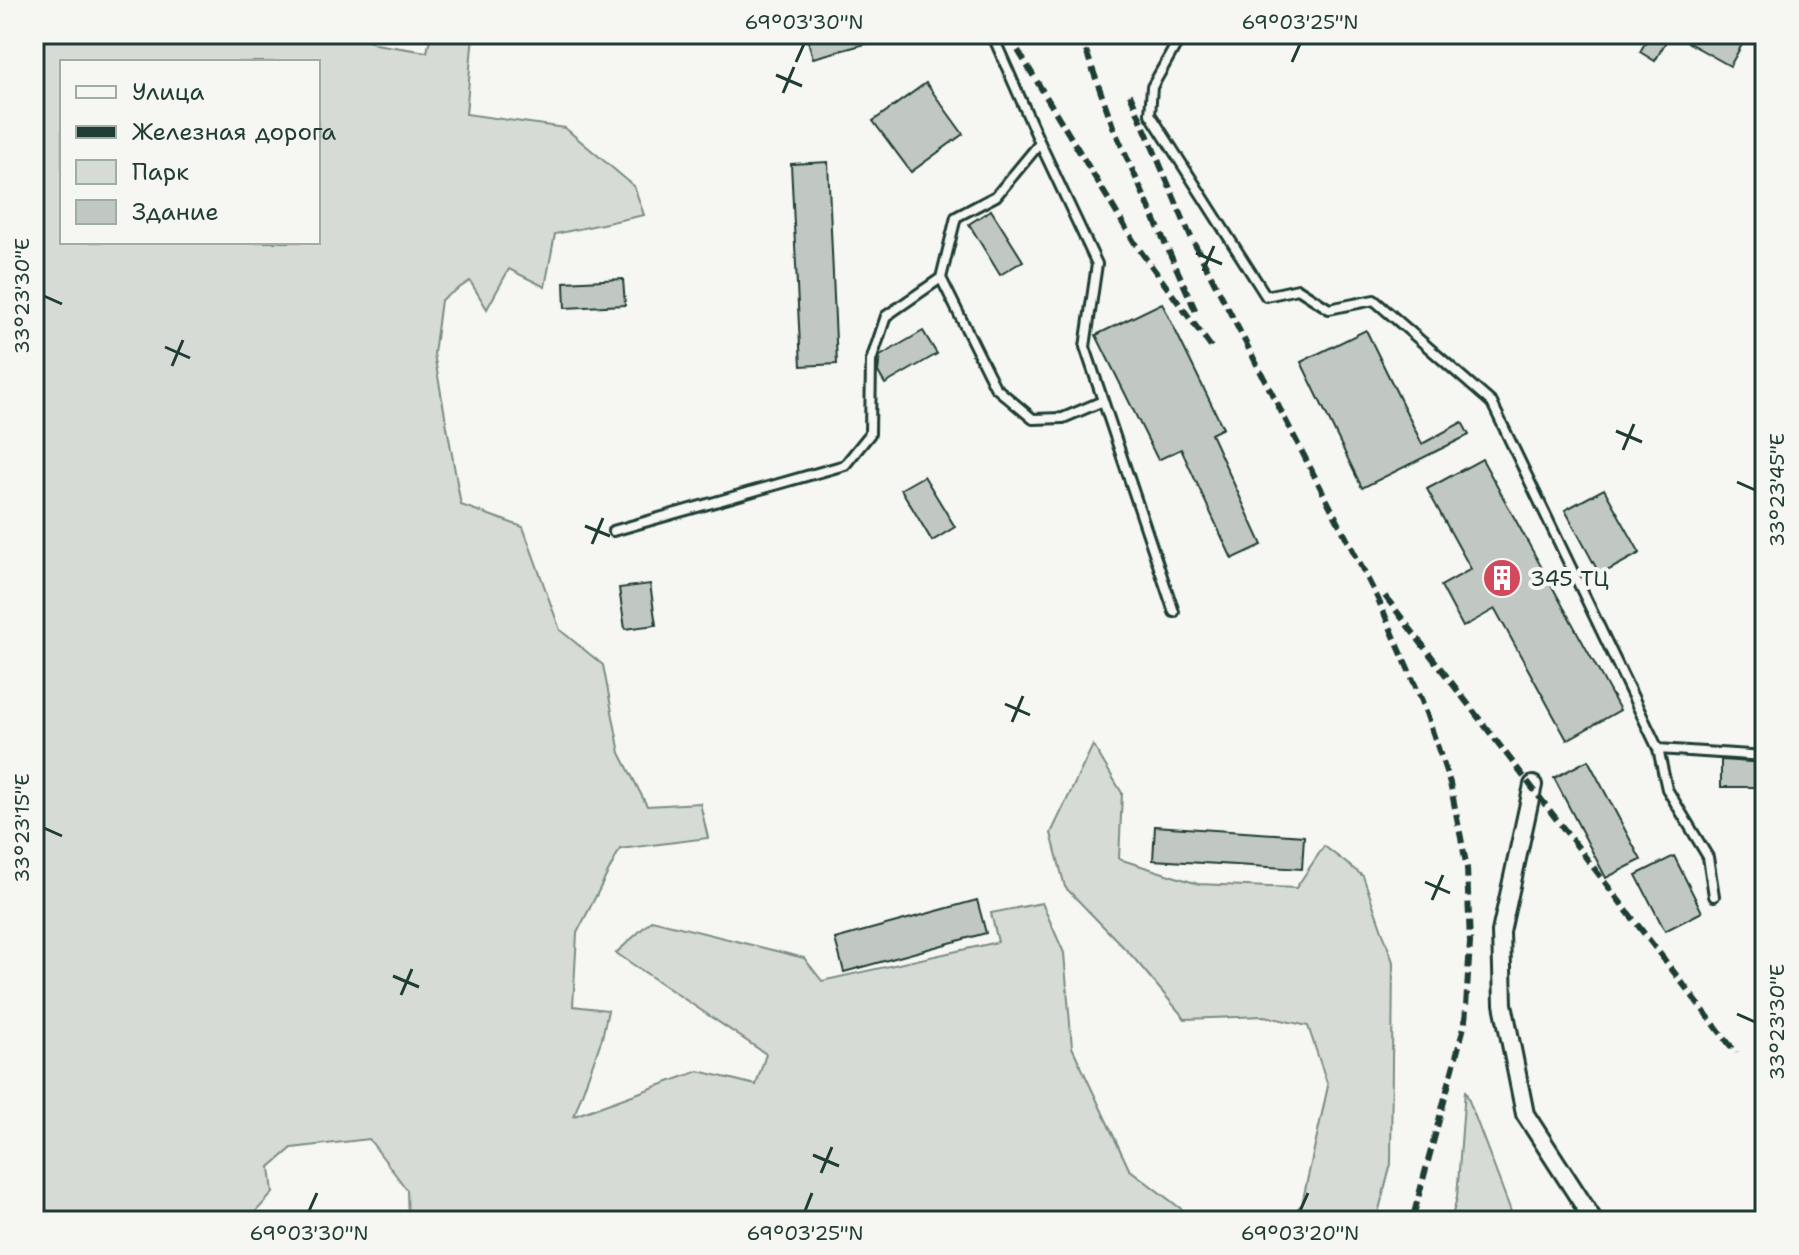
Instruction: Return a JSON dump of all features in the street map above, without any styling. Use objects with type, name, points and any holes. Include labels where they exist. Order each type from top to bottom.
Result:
[{"type":"street","points":[[1533,785],[1501,932],[1503,1004],[1525,1114],[1594,1221]]},
{"type":"lane","points":[[992,34],[1097,264],[1085,347],[1174,612]]},
{"type":"lane","points":[[1182,34],[1152,87],[1150,114],[1266,296],[1298,289],[1329,309],[1374,300],[1492,403],[1658,749],[1667,789],[1708,857],[1714,896]]},
{"type":"lane","points":[[1040,143],[996,196],[956,217],[941,278],[995,387],[1033,419],[1063,418],[1103,401]]},
{"type":"lane","points":[[613,531],[845,465],[870,434],[871,361],[886,316],[941,278]]},
{"type":"lane","points":[[1658,749],[1765,756]]},
{"type":"green space","points":[[34,34],[359,34],[375,44],[427,52],[431,34],[473,34],[466,114],[565,128],[634,186],[644,215],[555,234],[545,287],[509,269],[487,309],[470,281],[441,300],[434,354],[461,505],[523,527],[560,630],[603,665],[620,753],[647,806],[700,803],[708,838],[620,849],[577,933],[573,1006],[608,1010],[602,1038],[574,1116],[699,1071],[756,1085],[766,1054],[616,953],[652,920],[804,958],[822,981],[998,942],[991,913],[1042,903],[1064,953],[1072,1047],[1129,1169],[1197,1221],[408,1221],[407,1190],[369,1139],[292,1148],[270,1167],[273,1193],[247,1221],[34,1221]]},
{"type":"green space","points":[[1093,745],[1122,793],[1119,859],[1198,884],[1296,888],[1324,846],[1363,876],[1393,962],[1391,1164],[1376,1221],[1286,1221],[1302,1204],[1328,1086],[1308,1026],[1264,1016],[1185,1019],[1133,957],[1065,887],[1051,833]]},
{"type":"green space","points":[[1465,1090],[1514,1221],[1451,1221],[1457,1197]]},
{"type":"building","points":[[806,34],[883,34],[884,39],[813,58]]},
{"type":"building","points":[[1650,34],[1670,34],[1655,61],[1640,52]]},
{"type":"building","points":[[1673,34],[1748,34],[1730,66]]},
{"type":"building","points":[[926,83],[963,134],[911,172],[873,121]]},
{"type":"building","points":[[828,162],[837,364],[801,366],[791,164]]},
{"type":"building","points":[[991,210],[1023,261],[1000,275],[969,224]]},
{"type":"building","points":[[623,279],[625,305],[565,308],[564,282]]},
{"type":"building","points":[[1162,303],[1223,428],[1211,434],[1262,545],[1232,559],[1181,449],[1158,460],[1096,335]]},
{"type":"building","points":[[1366,330],[1422,444],[1462,422],[1469,435],[1362,488],[1301,362]]},
{"type":"building","points":[[923,331],[937,354],[885,384],[878,372],[880,356]]},
{"type":"building","name":"345 ТЦ","points":[[1482,459],[1620,710],[1567,740],[1495,609],[1463,627],[1441,586],[1471,569],[1427,489]]},
{"type":"building","points":[[924,476],[955,527],[932,541],[901,489]]},
{"type":"building","points":[[1604,489],[1640,553],[1600,575],[1565,510]]},
{"type":"building","points":[[650,584],[656,625],[625,629],[619,588]]},
{"type":"building","points":[[1588,760],[1641,860],[1606,878],[1554,778]]},
{"type":"building","points":[[1721,760],[1765,763],[1765,787],[1721,787]]},
{"type":"building","points":[[1155,826],[1304,836],[1302,869],[1153,860]]},
{"type":"building","points":[[1674,856],[1702,912],[1665,931],[1636,875]]},
{"type":"building","points":[[977,900],[986,933],[844,972],[835,939]]},
{"type":"railway","points":[[1011,34],[1136,245],[1211,347]]},
{"type":"railway","points":[[1080,34],[1114,129],[1197,314]]},
{"type":"railway","points":[[1130,94],[1189,233],[1378,599],[1422,701],[1450,783],[1467,868],[1470,943],[1465,1023],[1412,1221]]},
{"type":"railway","points":[[1385,596],[1736,1053]]},
{"type":"place","name":"345 ТЦ","points":[[1502,578]]}]
